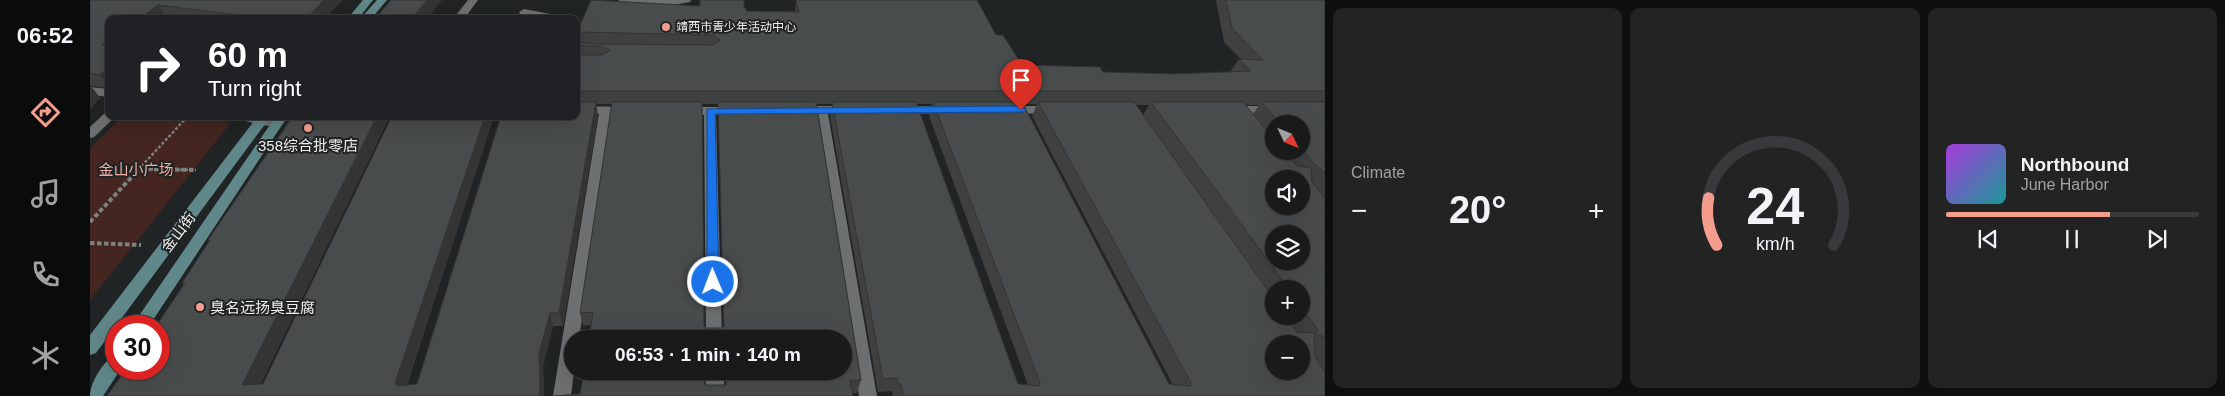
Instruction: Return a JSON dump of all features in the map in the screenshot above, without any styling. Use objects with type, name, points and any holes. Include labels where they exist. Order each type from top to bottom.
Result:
[{"type":"main road","points":[[355,15],[368,0]]},
{"type":"main road","points":[[368,15],[382,0]]},
{"type":"main road","name":"金山街","points":[[147,315],[271,120]]},
{"type":"main road","name":"金山街","points":[[90,348],[271,120]]},
{"type":"main road","points":[[93,396],[105,378]]},
{"type":"street","points":[[461,15],[473,0]]},
{"type":"street","points":[[522,15],[530,0]]},
{"type":"street","points":[[624,0],[673,2],[686,0]]},
{"type":"street","points":[[90,84],[105,86]]},
{"type":"street","points":[[90,91],[105,93]]},
{"type":"street","points":[[580,110],[644,111]]},
{"type":"street","points":[[562,396],[606,110]]},
{"type":"street","points":[[784,110],[860,110]]},
{"type":"street","points":[[821,110],[868,396]]},
{"type":"street","points":[[889,110],[965,110]]},
{"type":"street","points":[[919,110],[925,129]]},
{"type":"street","points":[[993,110],[1067,110]]},
{"type":"street","points":[[1021,110],[1030,127]]},
{"type":"street","points":[[1237,110],[1250,126]]},
{"type":"street","points":[[1218,111],[1286,110]]},
{"type":"street","points":[[672,111],[747,111]]},
{"type":"street","points":[[710,111],[714,330]]},
{"type":"street","points":[[90,134],[105,120]]},
{"type":"street","points":[[715,380],[715,396]]},
{"type":"path","points":[[90,222],[184,120]]},
{"type":"path","points":[[139,169],[199,170]]},
{"type":"path","points":[[90,243],[141,245]]},
{"type":"green space","name":"金山小广场","points":[[121,120],[219,120],[226,121],[229,125],[90,300],[90,148]]},
{"type":"building","points":[[90,0],[324,0],[310,15],[237,15],[158,5],[144,15],[105,15],[105,43],[102,45],[105,45],[105,70],[100,75],[90,73]]},
{"type":"building","points":[[391,0],[427,0],[415,15],[378,15]]},
{"type":"building","points":[[591,0],[700,6],[700,0],[744,0],[746,11],[799,12],[796,0],[977,0],[996,35],[1003,35],[1022,65],[1100,67],[1103,72],[1173,74],[1251,71],[1239,59],[1263,60],[1232,28],[1226,0],[1325,0],[1325,91],[580,91],[580,55],[602,55],[610,50],[602,46],[580,46],[580,42],[713,45],[720,40],[713,35],[580,32],[580,25]]},
{"type":"building","points":[[580,102],[596,102],[559,313],[550,313],[539,353],[540,396],[107,396],[118,380],[170,380],[170,315],[163,315],[185,283],[182,283],[210,240],[208,240],[290,120],[375,120],[242,385],[263,384],[390,120],[484,120],[395,383],[397,386],[417,384],[500,120],[580,120]]},
{"type":"building","points":[[612,102],[702,102],[704,326],[706,328],[722,328],[724,326],[718,102],[816,102],[861,380],[850,381],[853,396],[554,396],[580,394],[582,380],[705,380],[705,385],[726,385],[726,380],[852,380],[852,330],[590,330],[593,312],[580,313]]},
{"type":"building","points":[[832,102],[916,102],[1018,384],[1039,386],[1040,383],[933,102],[1022,102],[1169,384],[1190,386],[1191,383],[1038,102],[1134,102],[1265,286],[1265,325],[1292,325],[1297,332],[1316,333],[1318,330],[1310,319],[1310,280],[1282,280],[1275,270],[1310,270],[1310,225],[1265,225],[1265,256],[1151,102],[1243,102],[1265,128],[1265,160],[1292,160],[1297,166],[1311,168],[1312,182],[1325,198],[1325,339],[1317,334],[1314,336],[1315,357],[1325,372],[1325,396],[903,396],[901,384],[898,384],[897,378],[883,379]]},
{"type":"building","points":[[1261,102],[1325,102],[1325,174],[1310,159],[1310,115],[1273,115]]},
{"type":"place","name":"靖西市青少年活动中心","points":[[666,27]]},
{"type":"place","name":"358综合批零店","points":[[308,128]]},
{"type":"place","name":"臭名远扬臭豆腐","points":[[200,307]]},
{"type":"route","points":[[713,282],[710,111],[1021,110]]}]
